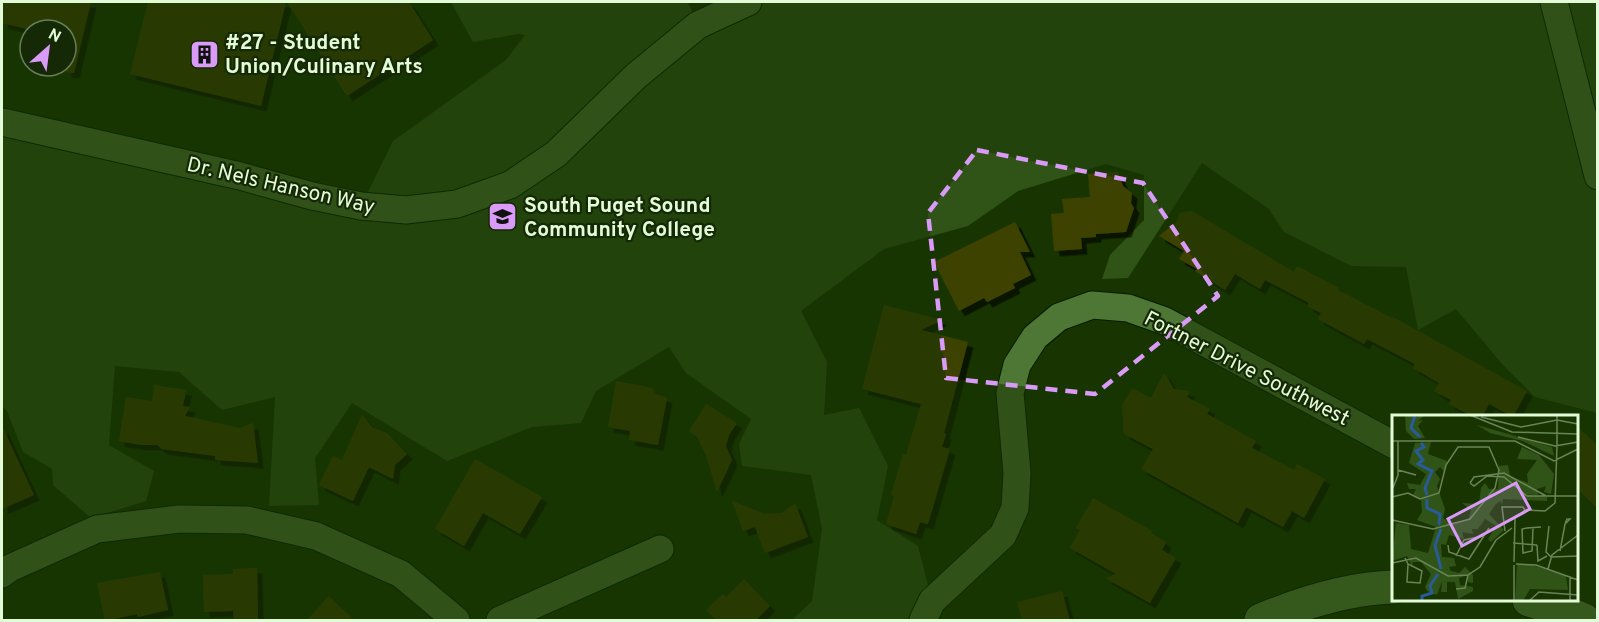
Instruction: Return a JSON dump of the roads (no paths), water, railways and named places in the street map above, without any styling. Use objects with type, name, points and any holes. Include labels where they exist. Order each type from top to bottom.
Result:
[{"type":"street","name":"Dr. Nels Hanson Way","points":[[2,122],[361,206],[406,210],[458,204],[510,185],[519,179],[556,153],[636,76],[698,26],[748,2]]},
{"type":"street","points":[[1554,2],[1598,176]]},
{"type":"street","name":"Fortner Drive Southwest","points":[[923,621],[932,601],[1003,536],[1015,508],[1017,473],[1010,393],[1017,365],[1035,337],[1059,317],[1092,305],[1128,308],[1165,321],[1392,444]]},
{"type":"street","points":[[2,573],[10,567],[97,529],[179,519],[247,520],[316,536],[401,574],[456,621]]},
{"type":"street","points":[[500,621],[573,586],[660,549]]},
{"type":"street","points":[[1261,621],[1301,604],[1374,588],[1392,587]]},
{"type":"street","points":[[1532,601],[1558,609],[1584,621]]},
{"type":"place","name":"#27 - Student Union/Culinary Arts","points":[[204,54]]},
{"type":"place","name":"South Puget Sound Community College","points":[[503,217]]}]
